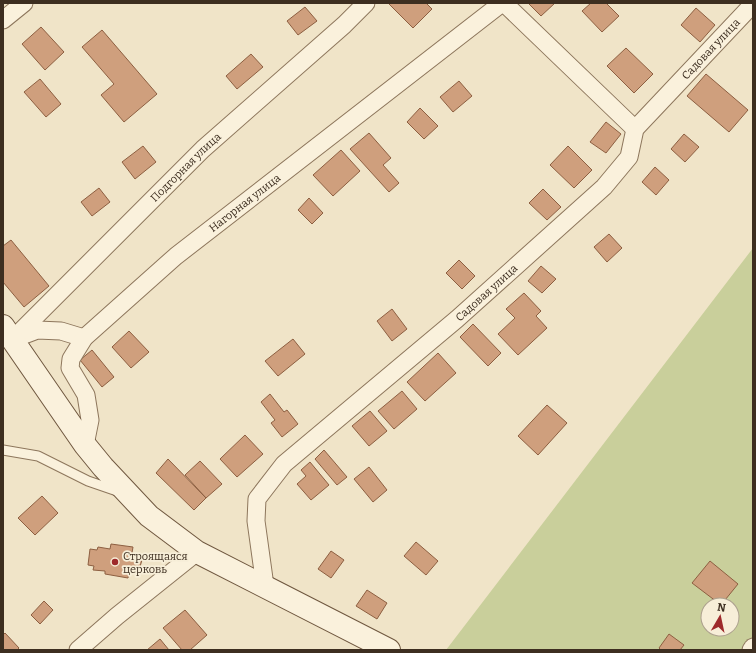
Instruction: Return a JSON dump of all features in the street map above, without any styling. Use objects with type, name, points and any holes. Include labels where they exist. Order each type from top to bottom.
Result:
[{"type":"street","points":[[3,20],[24,3]]},
{"type":"street","name":"Подгорная улица","points":[[8,333],[203,149],[344,25],[366,3]]},
{"type":"street","points":[[503,3],[635,129]]},
{"type":"street","name":"Нагорная улица","points":[[85,445],[90,420],[88,402],[86,395],[70,368],[71,359],[84,338],[176,256],[503,3]]},
{"type":"street","name":"Садовая улица","points":[[265,586],[256,521],[257,499],[284,464],[457,319],[604,187],[629,157],[635,129],[753,4]]},
{"type":"street","points":[[84,338],[61,331],[37,330],[8,333],[66,415],[85,445],[103,467],[149,516],[197,552],[265,586],[376,647]]},
{"type":"street","points":[[78,650],[117,616],[197,552]]},
{"type":"lane","points":[[3,450],[38,456],[88,481],[128,494]]},
{"type":"green space","points":[[753,248],[753,650],[446,650]]},
{"type":"building","points":[[388,3],[426,3],[432,9],[413,28]]},
{"type":"building","points":[[528,3],[555,3],[541,16]]},
{"type":"building","points":[[591,3],[606,3],[619,16],[602,32],[582,11]]},
{"type":"building","points":[[305,7],[317,21],[298,35],[287,21]]},
{"type":"building","points":[[696,8],[715,25],[700,42],[681,25]]},
{"type":"building","points":[[41,27],[64,52],[45,70],[22,44]]},
{"type":"building","points":[[102,30],[157,94],[124,122],[101,95],[114,84],[82,47]]},
{"type":"building","points":[[626,48],[653,74],[634,93],[607,66]]},
{"type":"building","points":[[251,54],[263,67],[237,89],[226,76]]},
{"type":"building","points":[[706,74],[748,110],[729,132],[687,96]]},
{"type":"building","points":[[40,79],[61,104],[46,117],[24,92]]},
{"type":"building","points":[[459,81],[472,96],[453,112],[440,97]]},
{"type":"building","points":[[420,108],[438,126],[424,139],[407,122]]},
{"type":"building","points":[[606,122],[621,134],[606,153],[590,142]]},
{"type":"building","points":[[369,133],[391,158],[383,165],[399,183],[389,192],[350,149]]},
{"type":"building","points":[[684,134],[699,147],[685,162],[671,149]]},
{"type":"building","points":[[143,146],[156,162],[135,179],[122,162]]},
{"type":"building","points":[[568,146],[592,170],[574,188],[550,165]]},
{"type":"building","points":[[341,150],[360,171],[333,196],[313,175]]},
{"type":"building","points":[[655,167],[669,180],[656,195],[642,182]]},
{"type":"building","points":[[99,188],[110,202],[92,216],[81,202]]},
{"type":"building","points":[[543,189],[561,207],[547,220],[529,203]]},
{"type":"building","points":[[309,198],[323,213],[312,224],[298,210]]},
{"type":"building","points":[[609,234],[622,248],[607,262],[594,247]]},
{"type":"building","points":[[11,240],[49,286],[24,307],[3,282],[3,246]]},
{"type":"building","points":[[459,260],[475,276],[462,289],[446,273]]},
{"type":"building","points":[[541,266],[556,279],[542,293],[528,281]]},
{"type":"building","points":[[524,293],[541,311],[536,316],[547,328],[518,355],[498,334],[515,318],[506,309]]},
{"type":"building","points":[[392,309],[407,329],[392,341],[377,321]]},
{"type":"building","points":[[473,324],[501,353],[488,366],[460,337]]},
{"type":"building","points":[[129,331],[149,352],[131,368],[112,347]]},
{"type":"building","points":[[293,339],[305,354],[278,376],[265,361]]},
{"type":"building","points":[[92,350],[114,377],[102,387],[80,360]]},
{"type":"building","points":[[438,353],[456,373],[425,401],[407,382]]},
{"type":"building","points":[[402,391],[417,409],[394,429],[378,411]]},
{"type":"building","points":[[270,394],[284,412],[287,410],[298,424],[282,437],[271,423],[275,420],[261,402]]},
{"type":"building","points":[[547,405],[567,423],[538,455],[518,436]]},
{"type":"building","points":[[370,411],[387,431],[369,446],[352,426]]},
{"type":"building","points":[[245,435],[263,454],[237,477],[220,459]]},
{"type":"building","points":[[324,450],[347,477],[337,485],[315,459]]},
{"type":"building","points":[[168,459],[206,498],[194,510],[156,473]]},
{"type":"building","points":[[200,461],[222,484],[206,498],[185,475]]},
{"type":"building","points":[[310,462],[329,485],[311,500],[297,484],[306,476],[301,470]]},
{"type":"building","points":[[369,467],[387,490],[373,502],[354,479]]},
{"type":"building","points":[[42,496],[58,513],[35,535],[18,518]]},
{"type":"building","points":[[416,542],[438,561],[426,575],[404,556]]},
{"type":"building","name":"Строящаяся церковь","points":[[111,544],[133,547],[132,553],[140,556],[142,560],[139,570],[129,573],[128,578],[105,574],[105,571],[93,570],[94,566],[88,565],[90,549],[97,550],[98,547],[110,549]]},
{"type":"building","points":[[331,551],[344,560],[331,578],[318,569]]},
{"type":"building","points":[[710,561],[738,584],[727,597],[710,597],[692,583]]},
{"type":"building","points":[[367,590],[387,603],[377,619],[356,606]]},
{"type":"building","points":[[44,601],[53,610],[40,624],[31,615]]},
{"type":"building","points":[[185,610],[207,635],[190,650],[182,650],[163,628]]},
{"type":"building","points":[[5,633],[19,648],[17,650],[3,650],[3,635]]},
{"type":"building","points":[[669,634],[684,645],[680,650],[661,650],[659,648]]},
{"type":"building","points":[[160,639],[169,650],[147,650]]},
{"type":"place","name":"Строящаяся церковь","points":[[115,562]]}]
